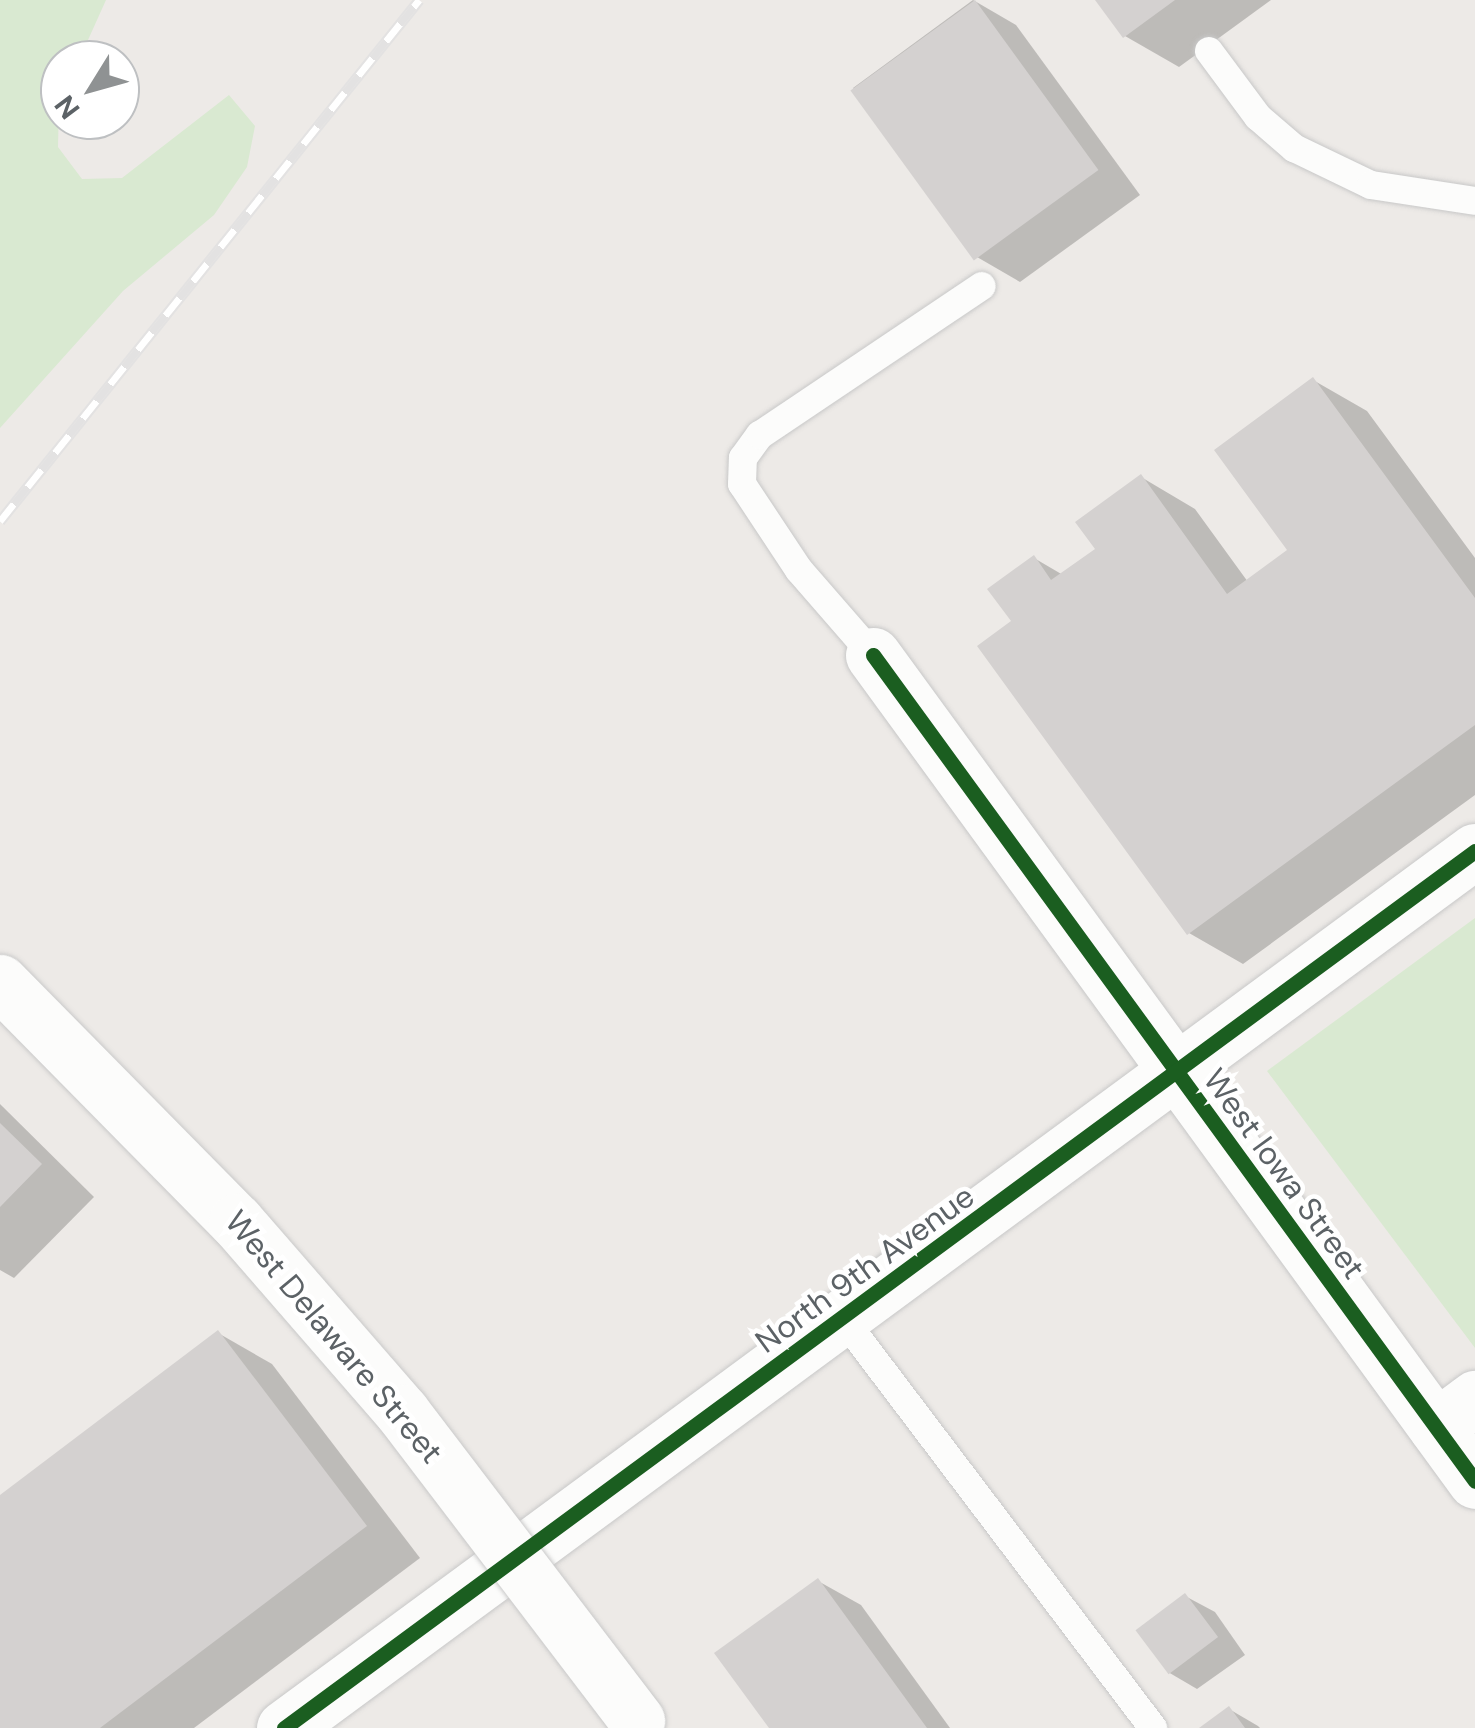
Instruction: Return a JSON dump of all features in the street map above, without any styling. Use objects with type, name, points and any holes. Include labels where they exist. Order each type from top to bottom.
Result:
[{"type":"street","name":"West Iowa Street","points":[[873,655],[1178,1072],[1455,1413],[1475,1481]]},
{"type":"street","name":"North 9th Avenue","points":[[284,1728],[844,1320],[1475,850]]},
{"type":"street","name":"West Delaware Street","points":[[0,982],[236,1220],[402,1412],[637,1720]]},
{"type":"lane","points":[[1209,51],[1258,117],[1294,148],[1370,186],[1475,201]]},
{"type":"lane","points":[[873,655],[799,570],[742,484],[743,458],[760,435],[982,286]]},
{"type":"lane","points":[[844,1320],[1153,1728]]},
{"type":"green space","points":[[0,0],[106,0],[88,40],[40,40],[40,140],[58,140],[58,147],[82,179],[122,178],[229,95],[255,126],[247,167],[214,215],[123,291],[0,428]]},
{"type":"green space","points":[[1475,918],[1475,1348],[1267,1071]]},
{"type":"building","points":[[975,0],[1098,170],[974,260],[850,91]]},
{"type":"building","points":[[1095,0],[1175,0],[1123,38]]},
{"type":"building","points":[[1313,377],[1475,598],[1475,725],[1187,935],[977,646],[1011,621],[987,589],[1034,555],[1051,580],[1095,549],[1075,522],[1141,474],[1227,594],[1287,550],[1214,450]]},
{"type":"building","points":[[0,1123],[42,1164],[0,1207]]},
{"type":"building","points":[[218,1330],[367,1526],[100,1728],[0,1728],[0,1495]]},
{"type":"building","points":[[818,1578],[927,1728],[769,1728],[714,1653]]},
{"type":"building","points":[[1185,1593],[1218,1637],[1169,1674],[1135,1630]]},
{"type":"building","points":[[1229,1706],[1245,1728],[1199,1728]]},
{"type":"railway","points":[[0,521],[419,0]]},
{"type":"cycle path","points":[[873,655],[1475,1481]]},
{"type":"cycle path","points":[[284,1728],[1475,851]]}]
